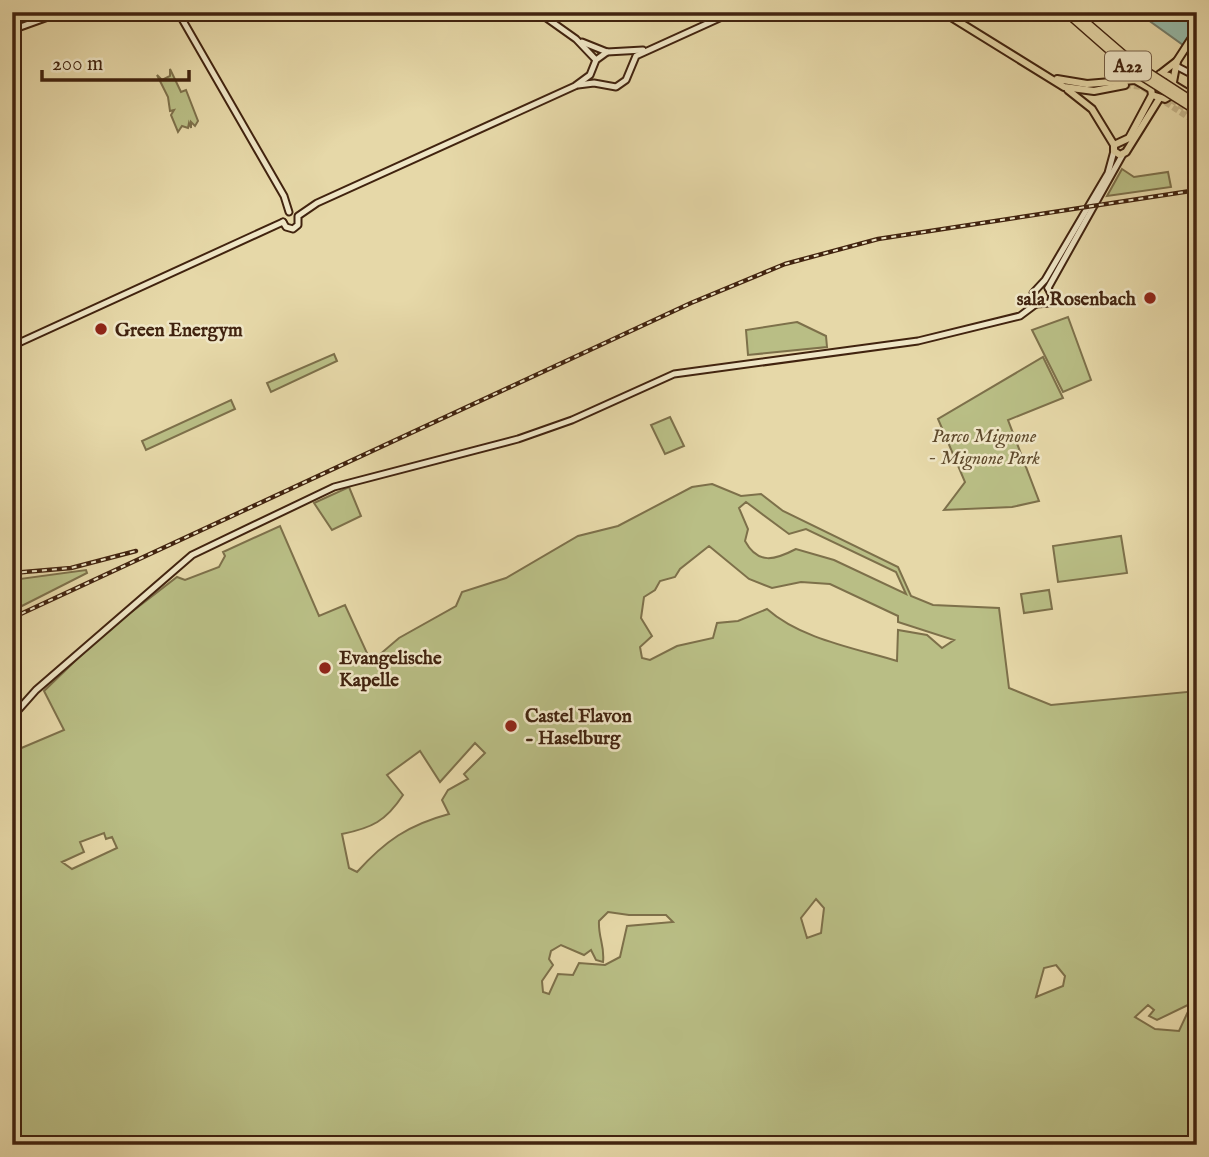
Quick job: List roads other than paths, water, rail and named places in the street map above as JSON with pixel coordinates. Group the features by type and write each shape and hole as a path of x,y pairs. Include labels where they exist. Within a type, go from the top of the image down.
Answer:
{"highway":[{"name":"A22","path":"1074,12 1132,62 1197,102"},
{"name":"A22","path":"1064,13 1132,70 1197,111"}],"main road":[{"path":"943,12 1049,76 1092,109"},
{"path":"1064,13 1089,26 1158,75 1169,76 1174,83 1193,92 1197,102"},
{"path":"1064,13 1118,61"},
{"path":"1049,76 1087,84 1135,80 1153,94 1170,96 1178,62 1197,30"},
{"path":"1115,80 1129,69 1125,54"},
{"path":"1125,148 1153,94 1151,80 1178,62"},
{"path":"1064,87 1094,91 1125,85"},
{"path":"1094,91 1089,102 1114,148"},
{"path":"1114,148 1119,141 1125,148"},
{"path":"1114,148 1125,148"}],"street":[{"path":"12,30 62,12"},
{"path":"178,12 284,196 289,212 298,216"},
{"path":"538,12 576,39 596,60"},
{"path":"575,86 601,85 610,88 623,84 634,58 733,12"},
{"path":"576,39 607,52 648,50"},
{"path":"298,216 317,203 575,86 593,70 596,60 607,52"},
{"path":"619,52 629,67"},
{"path":"1178,62 1187,74 1197,77"},
{"path":"593,70 601,85"},
{"path":"1036,304 1033,293 1041,287 1108,173 1114,148"},
{"path":"1048,289 1125,148"},
{"path":"12,346 282,222 289,212"},
{"path":"282,222 286,228 293,229 298,225 298,216"},
{"path":"12,717 36,690 192,555 254,523 358,480 442,461 572,420 674,374 918,341 1020,316 1036,304 1050,303 1052,296 1048,289 1041,287"}],"tunnel":[{"path":"1125,85 1142,87 1197,123"},
{"path":"1149,85 1197,117"}],"railway":[{"path":"12,618 691,303 785,264 878,239 1197,190"},
{"path":"12,573 71,568 136,551"}],"place":[{"name":"sala Rosenbach","path":"1150,298"},
{"name":"Green Energym","path":"101,329"},
{"name":"Evangelische Kapelle","path":"325,668"},
{"name":"Castel Flavon - Haselburg","path":"511,726"}],"park label":[{"name":"Parco Mignone - Mignone Park","path":"984,446"}]}
